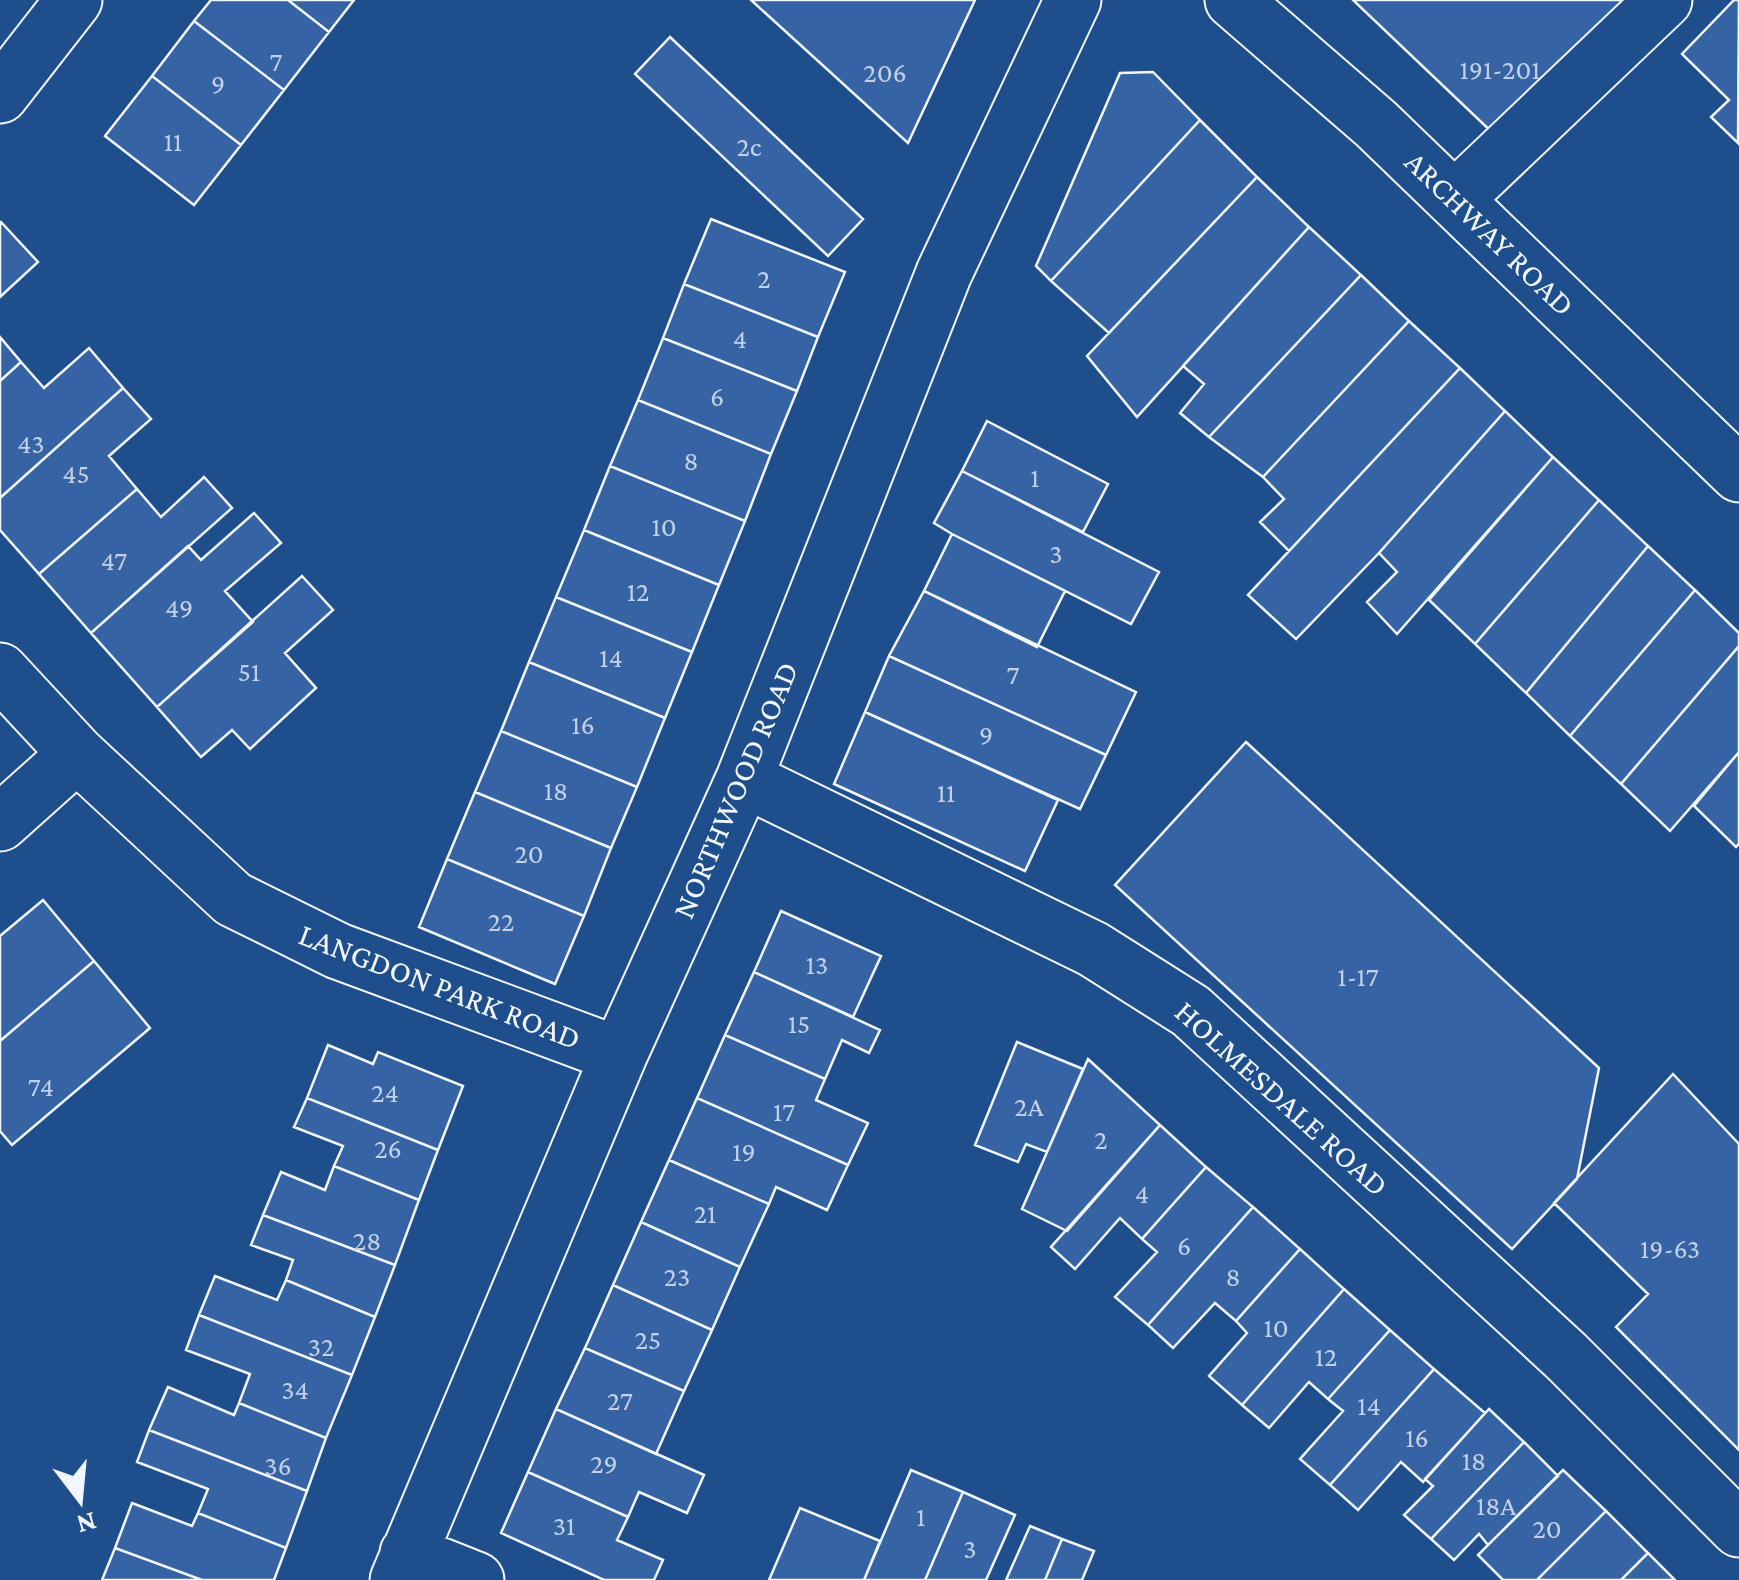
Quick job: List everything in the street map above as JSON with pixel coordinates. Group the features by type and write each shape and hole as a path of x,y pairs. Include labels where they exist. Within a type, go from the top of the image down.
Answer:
{"main road":[{"path":"0,96 74,0"},
{"name":"NORTHWOOD ROAD","path":"403,1567 619,1055 744,779 944,273 1073,0"},
{"name":"ARCHWAY ROAD","path":"1233,0 1376,124 1739,474"},
{"path":"1455,199 1664,0"},
{"name":"LANGDON PARK ROAD","path":"0,671 78,754 233,899 338,952 619,1055"},
{"path":"0,823 78,754"},
{"name":"HOLMESDALE ROAD","path":"744,779 1093,948 1191,1011 1566,1356 1739,1529"},
{"path":"403,1567 476,1580"}],"building":[{"path":"211,0 288,0 329,32 284,90 194,21"},
{"path":"288,0 354,0 329,32"},
{"path":"751,0 975,0 908,143"},
{"path":"1353,0 1650,0 1498,138"},
{"path":"1734,0 1739,0 1738,143 1711,117 1729,100 1682,54"},
{"path":"194,21 284,90 241,145 152,76"},
{"path":"670,37 863,219 828,256 635,74"},
{"path":"1153,72 1200,120 1051,281 1036,266 1120,73"},
{"path":"152,76 241,145 194,205 105,136"},
{"path":"1200,120 1257,177 1109,333 1051,281"},
{"path":"1257,177 1309,227 1137,417 1087,356"},
{"path":"711,219 845,272 818,337 684,284"},
{"path":"0,223 38,262 0,297"},
{"path":"1309,227 1361,275 1209,437 1180,413 1204,384 1183,366"},
{"path":"1361,275 1409,321 1263,477 1209,437"},
{"path":"684,284 818,337 797,391 663,338"},
{"path":"1409,321 1460,368 1289,551 1260,522 1284,499 1263,477"},
{"path":"0,337 21,362 0,381"},
{"path":"663,338 797,391 771,454 638,400"},
{"path":"89,348 123,388 0,498 0,381 21,362 44,388"},
{"path":"1460,368 1505,411 1379,553 1296,639 1248,595"},
{"path":"123,388 151,419 109,456 137,489 39,574 0,530 0,498"},
{"path":"638,400 771,454 745,521 610,466"},
{"path":"1505,411 1553,457 1397,634 1367,602 1397,572 1379,553"},
{"path":"987,421 1108,484 1083,532 962,471"},
{"path":"1553,457 1599,500 1475,644 1429,600"},
{"path":"610,466 745,521 719,585 584,530"},
{"path":"962,471 1159,572 1131,624 934,523"},
{"path":"204,477 232,508 91,633 39,574 137,489 161,517"},
{"path":"1599,500 1648,546 1526,693 1475,644"},
{"path":"254,513 281,543 225,591 253,622 157,707 91,633 188,546 201,560"},
{"path":"584,530 719,585 692,652 556,597"},
{"path":"952,534 1065,591 1037,647 924,591"},
{"path":"1648,546 1695,590 1570,736 1526,693"},
{"path":"302,576 333,610 285,653 316,688 250,749 232,730 201,757 157,707"},
{"path":"1695,590 1739,633 1739,646 1621,784 1570,736"},
{"path":"924,591 1136,692 1106,755 889,656"},
{"path":"556,597 692,652 665,718 529,662"},
{"path":"1739,646 1739,752 1670,831 1621,784"},
{"path":"889,656 1106,755 1080,809 865,712"},
{"path":"529,662 665,718 637,787 501,731"},
{"path":"865,712 1058,800 1025,871 834,784"},
{"path":"501,731 637,787 611,848 475,792"},
{"path":"1246,742 1599,1068 1577,1179 1512,1249 1115,885"},
{"path":"1739,752 1739,844 1736,847 1694,806"},
{"path":"475,792 611,848 584,916 447,859"},
{"path":"447,859 584,916 555,984 419,927"},
{"path":"43,900 94,961 0,1041 0,936"},
{"path":"781,911 881,956 853,1017 754,972"},
{"path":"94,961 150,1028 12,1145 0,1131 0,1041"},
{"path":"754,972 880,1030 869,1053 842,1040 825,1079 725,1035"},
{"path":"725,1035 825,1079 816,1100 868,1123 848,1165 697,1098"},
{"path":"1017,1042 1083,1069 1047,1152 1026,1144 1018,1162 975,1145"},
{"path":"328,1045 373,1064 378,1052 463,1086 438,1150 307,1098"},
{"path":"1088,1059 1160,1125 1067,1231 1022,1209"},
{"path":"1673,1074 1739,1144 1739,1450 1616,1327 1648,1294 1554,1203"},
{"path":"307,1098 438,1150 419,1200 334,1166 343,1146 294,1127"},
{"path":"697,1098 848,1165 827,1210 776,1187 769,1204 669,1160"},
{"path":"1160,1125 1206,1167 1142,1239 1120,1218 1075,1269 1051,1247"},
{"path":"669,1160 769,1204 740,1267 641,1222"},
{"path":"334,1166 419,1200 395,1265 263,1215 281,1172 325,1190"},
{"path":"1206,1167 1253,1207 1148,1325 1115,1297 1157,1252 1142,1239"},
{"path":"1253,1207 1300,1249 1236,1321 1215,1303 1173,1348 1148,1325"},
{"path":"263,1215 395,1265 375,1317 286,1280 293,1260 251,1245"},
{"path":"641,1222 740,1267 712,1330 613,1285"},
{"path":"1300,1249 1344,1289 1242,1405 1209,1376 1247,1333 1236,1321"},
{"path":"215,1276 277,1300 286,1280 375,1317 352,1375 199,1315"},
{"path":"613,1285 712,1330 684,1391 585,1348"},
{"path":"1344,1289 1390,1330 1328,1399 1309,1382 1269,1428 1242,1405"},
{"path":"199,1315 352,1375 326,1438 239,1403 250,1374 186,1350"},
{"path":"1390,1330 1434,1369 1330,1485 1300,1459 1343,1411 1328,1399"},
{"path":"585,1348 684,1391 656,1454 556,1409"},
{"path":"1434,1369 1485,1413 1423,1482 1401,1462 1358,1510 1330,1485"},
{"path":"168,1387 234,1415 239,1403 326,1438 307,1491 149,1430"},
{"path":"556,1409 704,1475 687,1513 639,1492 628,1517 528,1472"},
{"path":"1489,1409 1524,1442 1431,1539 1404,1515 1433,1486 1425,1479"},
{"path":"149,1430 307,1491 286,1548 198,1513 208,1489 137,1462"},
{"path":"1524,1442 1558,1476 1488,1545 1479,1534 1454,1560 1431,1539"},
{"path":"911,1470 963,1492 925,1580 864,1580"},
{"path":"1563,1470 1606,1511 1537,1580 1503,1580 1478,1555"},
{"path":"528,1472 628,1517 617,1540 663,1560 654,1580 604,1580 501,1533"},
{"path":"963,1492 1015,1515 986,1580 925,1580"},
{"path":"132,1503 192,1526 198,1513 286,1548 274,1580 202,1580 115,1548"},
{"path":"800,1508 880,1541 864,1580 769,1580"},
{"path":"1606,1511 1648,1553 1621,1580 1537,1580"},
{"path":"1030,1526 1062,1539 1045,1580 1006,1580"},
{"path":"1062,1539 1094,1551 1082,1580 1045,1580"},
{"path":"115,1548 202,1580 102,1580"},
{"path":"1648,1553 1675,1580 1621,1580"}]}
